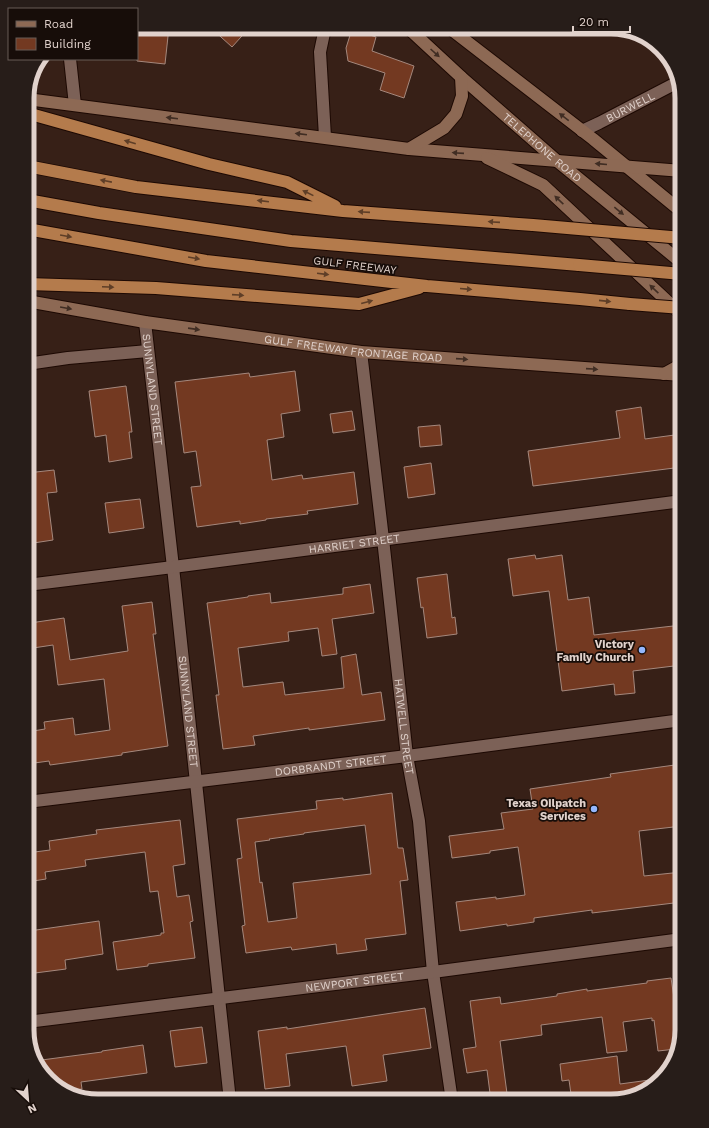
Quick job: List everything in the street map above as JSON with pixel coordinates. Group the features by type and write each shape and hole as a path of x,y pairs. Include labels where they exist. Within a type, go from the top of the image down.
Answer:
{"highway":[{"path":"34,115 209,164 287,182 343,211"},
{"path":"34,167 136,187 343,211 675,237"},
{"name":"GULF FREEWAY","path":"34,201 99,213 291,241 675,273"},
{"name":"GULF FREEWAY","path":"34,230 206,261 427,286 675,307"},
{"path":"34,284 156,288 359,304 427,286"}],"main road":[{"name":"TELEPHONE ROAD","path":"414,34 556,160 675,257"},
{"path":"457,34 628,167 675,206"},
{"path":"409,149 444,128 456,114 462,96 461,77"},
{"path":"34,100 409,149 675,170"},
{"path":"481,154 543,185 675,308"},
{"name":"GULF FREEWAY FRONTAGE ROAD","path":"34,302 145,322 361,352 675,375"},
{"path":"664,374 675,368"}],"street":[{"path":"324,34 320,52 325,137"},
{"path":"70,60 75,105"},
{"name":"BURWELL","path":"582,131 673,84"},
{"name":"SUNNYLAND STREET","path":"145,322 173,567 229,1094"},
{"path":"34,363 148,350"},
{"name":"HATWELL STREET","path":"361,352 407,756 419,821 433,972 451,1094"},
{"name":"HARRIET STREET","path":"34,584 675,502"},
{"name":"DORBRANDT STREET","path":"34,801 407,756 675,721"},
{"name":"NEWPORT STREET","path":"34,1021 675,941"}],"building":[{"path":"138,34 168,34 165,64 137,61"},
{"path":"218,34 244,34 232,47"},
{"path":"350,34 367,34 376,37 372,51 414,66 404,98 380,90 385,73 348,61 346,48"},
{"path":"295,371 300,411 281,414 284,437 267,440 272,480 302,475 303,479 354,472 358,504 307,511 308,514 240,524 240,521 197,527 191,487 201,486 196,451 184,453 175,382 249,373 250,377"},
{"path":"126,386 132,432 129,432 132,458 109,462 106,435 95,437 89,391"},
{"path":"641,407 645,439 675,435 675,468 533,486 528,451 620,438 616,411"},
{"path":"352,411 355,430 333,433 330,414"},
{"path":"440,425 442,445 420,447 418,427"},
{"path":"431,463 435,494 408,498 404,467"},
{"path":"54,470 57,492 47,493 53,540 34,543 34,472"},
{"path":"140,499 144,528 109,533 105,503"},
{"path":"535,555 536,559 562,555 568,600 589,597 594,635 675,626 675,666 633,671 635,693 615,695 614,684 562,691 549,591 513,596 508,559"},
{"path":"447,574 452,618 455,617 457,634 427,638 417,578"},
{"path":"370,584 374,613 332,619 337,654 322,656 318,628 288,632 289,641 238,648 243,687 283,682 285,695 344,688 341,657 356,654 362,695 381,692 385,720 309,730 309,728 253,736 255,745 223,749 216,695 219,695 207,603 270,593 271,603 343,594 343,588"},
{"path":"152,602 156,634 153,634 168,746 122,753 122,755 50,765 49,761 34,763 34,731 45,729 44,722 73,718 75,735 110,730 104,679 58,685 53,645 34,648 34,622 64,618 70,660 128,651 122,606"},
{"path":"675,765 675,827 639,831 644,876 675,873 675,903 592,913 592,910 534,918 534,922 507,926 507,924 460,931 456,902 525,895 518,847 490,851 490,853 452,858 449,836 504,829 501,813 533,809 530,789 611,777 610,774"},
{"path":"392,793 398,848 403,848 408,880 400,881 406,934 365,939 367,950 337,954 336,944 292,950 291,947 246,953 242,926 245,925 237,859 242,858 237,819 317,809 316,801 343,798 343,800","holes":["365,825 371,874 293,883 297,918 268,922 262,882 260,883 255,842 304,833"]},
{"path":"180,820 185,864 173,866 177,897 189,895 193,921 190,922 195,958 148,964 148,966 117,970 113,942 161,935 161,933 164,933 158,891 150,892 145,852 85,860 86,866 45,872 46,879 34,881 34,852 50,850 49,841 97,834 96,830"},
{"path":"99,921 103,954 65,960 66,969 35,973 34,930"},
{"path":"671,978 675,1005 675,1030 672,1049 658,1051 654,1020 652,1021 652,1018 623,1022 627,1051 607,1053 602,1017 541,1025 542,1035 500,1041 507,1094 490,1094 487,1070 467,1073 463,1049 476,1047 470,1001 500,997 501,1004 557,996 557,994 587,989 587,991 647,983 647,981"},
{"path":"425,1008 431,1048 383,1055 387,1081 352,1086 346,1046 286,1054 290,1086 265,1089 258,1031 287,1027 287,1029"},
{"path":"202,1027 207,1063 175,1067 170,1031"},
{"path":"143,1045 147,1073 81,1082 82,1089 75,1090 56,1078 45,1066 42,1060 102,1052"},
{"path":"617,1056 620,1084 651,1080 632,1091 623,1093 571,1094 569,1080 562,1081 560,1064"}],"place":[{"name":"Victory Family Church","path":"642,650"},
{"name":"Texas Oilpatch Services","path":"594,809"}]}
